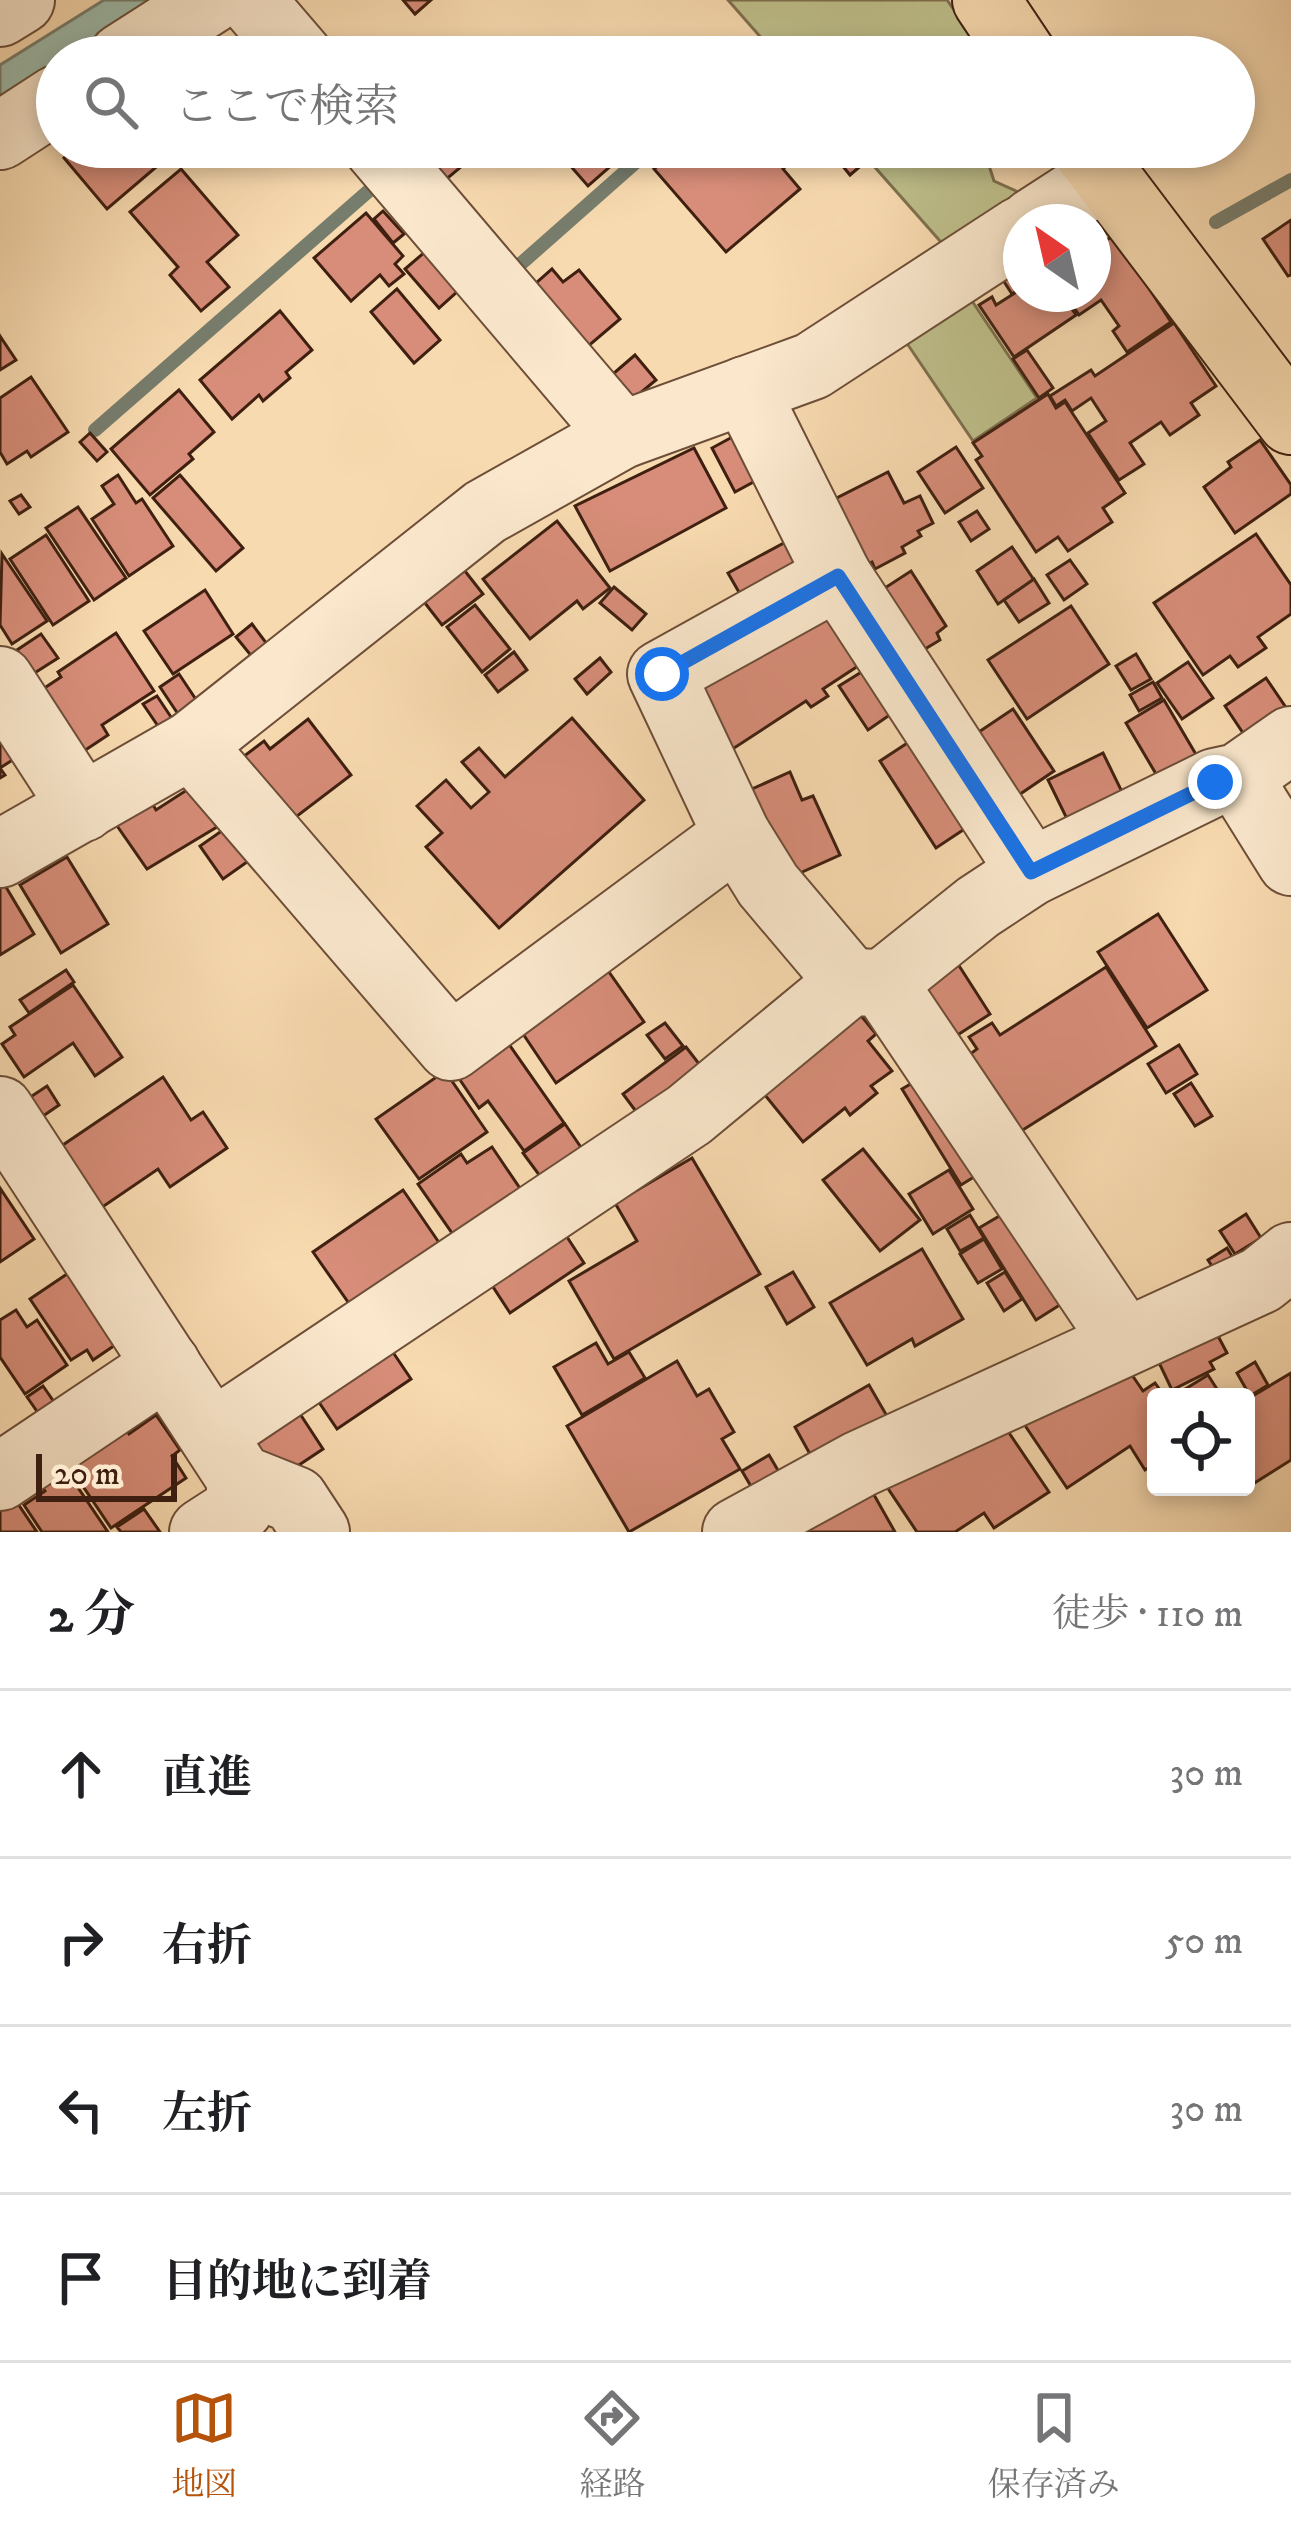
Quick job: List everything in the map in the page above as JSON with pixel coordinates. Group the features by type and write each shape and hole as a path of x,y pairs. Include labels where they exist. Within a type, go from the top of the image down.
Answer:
{"main road":[{"path":"986,0 1010,36"},
{"path":"1099,168 1291,421"}],"street":[{"path":"0,14 21,0"},
{"path":"155,36 211,0"},
{"path":"251,0 282,36"},
{"path":"0,136 36,113"},
{"path":"395,168 622,435"},
{"path":"1052,204 1088,168"},
{"path":"0,854 191,745 485,512 622,435 812,366 1003,242"},
{"path":"745,391 838,576 1031,872"},
{"path":"838,576 662,674 737,835 768,885 866,982 1124,1341"},
{"path":"0,680 83,808"},
{"path":"226,1456 866,982 1031,872 1215,782 1238,777 1291,740"},
{"path":"191,745 452,1047 737,835"},
{"path":"1238,777 1291,862"},
{"path":"7,1136 226,1456 240,1508 203,1532"},
{"path":"736,1532 860,1464 1124,1341 1281,1287"},
{"path":"0,1477 167,1365"},
{"path":"226,1456 295,1500 316,1532"}],"green space":[{"path":"728,0 947,0 972,36 760,36"},
{"path":"876,168 990,168 994,181 1016,191 1023,200 1003,204 1003,213 948,250"},
{"path":"968,295 1037,398 973,441 904,339"}],"shaded area":[{"path":"104,0 164,0 104,36 46,36"},
{"path":"36,42 36,77 0,100 0,65"}],"building":[{"path":"403,0 431,0 415,14"},
{"path":"72,168 155,168 107,209"},
{"path":"431,168 460,168 443,182"},
{"path":"572,168 609,168 588,186"},
{"path":"784,168 800,189 726,252 654,169"},
{"path":"181,169 238,235 207,262 229,287 201,311 170,275 178,267 130,212"},
{"path":"383,211 404,234 393,243 374,219"},
{"path":"366,213 403,256 395,264 404,274 389,286 380,275 351,301 314,258"},
{"path":"1291,220 1291,275 1288,276 1263,239"},
{"path":"1114,235 1171,322 1127,352 1113,331 1119,326 1109,312"},
{"path":"426,251 459,290 439,308 405,269"},
{"path":"552,269 563,282 579,270 620,319 579,354 526,292"},
{"path":"397,289 440,340 414,363 371,312"},
{"path":"992,297 996,305 1003,301 1003,312 1076,315 1014,357 979,305"},
{"path":"280,311 312,350 286,372 290,378 263,401 259,395 232,419 200,380"},
{"path":"1174,323 1216,386 1191,403 1199,415 1170,435 1161,422 1130,443 1144,464 1119,480 1088,433 1106,421 1091,398 1072,411 1065,400 1056,406 1050,396 1091,370 1095,376"},
{"path":"0,336 16,360 0,370"},
{"path":"1027,350 1053,388 1039,398 1013,359"},
{"path":"635,355 656,380 627,404 606,380"},
{"path":"31,377 68,432 31,457 27,451 7,464 0,452 0,398"},
{"path":"179,390 214,432 189,454 193,459 150,495 111,449"},
{"path":"1048,394 1056,408 1065,402 1125,493 1103,508 1112,522 1068,551 1058,537 1036,552 976,460 982,456 973,443"},
{"path":"747,429 770,473 735,492 712,448"},
{"path":"90,433 107,452 97,461 80,442"},
{"path":"1260,440 1291,485 1291,494 1235,533 1204,487 1231,467 1228,462"},
{"path":"956,447 983,488 945,513 918,472"},
{"path":"694,448 726,508 610,571 575,506"},
{"path":"888,472 904,503 920,496 933,523 902,547 905,553 875,569 872,562 850,573 817,508"},
{"path":"118,475 136,503 142,499 173,546 129,576 92,519 114,504 102,486"},
{"path":"180,475 243,548 216,571 153,498"},
{"path":"21,495 30,507 19,514 10,501"},
{"path":"78,507 126,578 94,600 46,528"},
{"path":"977,511 989,529 971,541 959,522"},
{"path":"557,521 610,588 583,609 577,601 530,639 483,579"},
{"path":"1256,534 1291,585 1291,614 1258,637 1266,648 1238,667 1230,656 1203,675 1154,603"},
{"path":"46,535 89,601 53,625 10,559"},
{"path":"795,537 814,572 748,608 728,573"},
{"path":"1012,547 1034,580 998,604 977,571"},
{"path":"2,554 47,621 12,644 0,625"},
{"path":"1070,560 1087,584 1064,600 1047,575"},
{"path":"461,566 483,594 442,625 421,598"},
{"path":"911,571 946,626 937,633 940,640 920,652 871,597"},
{"path":"1034,579 1049,603 1019,622 1004,600"},
{"path":"614,587 646,614 632,630 600,603"},
{"path":"205,590 233,634 173,674 144,631"},
{"path":"819,600 861,664 823,689 828,696 811,707 806,701 728,752 687,689"},
{"path":"475,605 510,649 482,672 447,627"},
{"path":"1071,606 1109,664 1027,719 988,660"},
{"path":"252,624 273,652 258,664 236,637"},
{"path":"116,633 154,691 102,725 108,735 84,751 43,689 61,677 58,672"},
{"path":"41,634 58,658 33,674 17,650"},
{"path":"514,652 527,670 498,692 485,675"},
{"path":"1136,654 1151,679 1131,690 1116,666"},
{"path":"600,658 611,672 587,694 575,679"},
{"path":"1188,662 1213,698 1182,719 1157,683"},
{"path":"876,663 904,705 868,730 839,686"},
{"path":"179,674 197,701 178,714 160,687"},
{"path":"1266,678 1291,715 1253,748 1225,706"},
{"path":"1153,682 1162,698 1139,711 1130,695"},
{"path":"157,696 173,720 160,729 143,704"},
{"path":"1164,700 1204,768 1166,791 1126,723"},
{"path":"1013,709 1054,771 1004,805 964,742"},
{"path":"572,718 644,800 499,928 426,847 442,833 417,806 446,780 471,808 489,792 462,762 479,748 505,777"},
{"path":"308,719 351,775 284,826 235,763 264,741 270,749"},
{"path":"921,734 978,820 936,848 880,761"},
{"path":"0,738 14,759 0,768"},
{"path":"1103,753 1126,800 1071,827 1048,780"},
{"path":"790,772 802,800 813,796 840,855 782,881 743,793"},
{"path":"193,786 217,827 147,869 113,820 149,798 156,810"},
{"path":"233,823 257,855 223,879 200,846"},
{"path":"67,857 108,924 61,953 20,885"},
{"path":"0,877 34,934 0,955"},
{"path":"1158,914 1207,990 1147,1028 1098,952"},
{"path":"956,961 990,1014 956,1036 922,983"},
{"path":"602,962 644,1022 556,1083 515,1022"},
{"path":"1106,967 1156,1046 1018,1133 969,1055 977,1049 969,1037 992,1023 1000,1035"},
{"path":"66,970 74,982 29,1013 20,1000"},
{"path":"73,985 122,1057 95,1076 73,1043 24,1077 2,1044 15,1035 10,1027"},
{"path":"858,1012 876,1034 868,1041 892,1071 871,1086 877,1093 850,1115 845,1108 803,1142 756,1084"},
{"path":"665,1023 683,1046 665,1059 647,1035"},
{"path":"506,1040 564,1123 524,1151 488,1101 479,1108 456,1074"},
{"path":"1179,1045 1197,1074 1166,1093 1148,1064"},
{"path":"686,1047 713,1082 649,1129 623,1094"},
{"path":"445,1071 487,1132 419,1179 376,1119"},
{"path":"931,1072 990,1167 961,1185 902,1089"},
{"path":"163,1077 191,1120 203,1112 227,1148 170,1187 158,1169 98,1210 57,1149"},
{"path":"1191,1083 1212,1116 1195,1126 1174,1094"},
{"path":"47,1086 59,1105 33,1123 20,1104"},
{"path":"565,1124 589,1159 548,1187 523,1153"},
{"path":"492,1147 532,1206 468,1256 418,1184 461,1154 467,1163"},
{"path":"863,1149 920,1220 880,1251 823,1180"},
{"path":"692,1158 760,1274 614,1359 569,1281 637,1241 615,1203"},
{"path":"949,1170 973,1209 933,1234 909,1194"},
{"path":"0,1188 34,1239 0,1262"},
{"path":"403,1190 451,1260 362,1322 313,1252"},
{"path":"1018,1205 1074,1296 1036,1320 979,1228"},
{"path":"1246,1214 1261,1238 1235,1254 1220,1231"},
{"path":"970,1215 984,1238 960,1251 947,1229"},
{"path":"554,1217 584,1263 510,1313 480,1267"},
{"path":"984,1239 1002,1269 978,1283 960,1254"},
{"path":"1227,1248 1238,1266 1219,1277 1208,1260"},
{"path":"922,1249 963,1319 915,1346 912,1339 867,1365 830,1303"},
{"path":"70,1272 118,1343 93,1360 87,1350 71,1360 30,1299"},
{"path":"793,1272 814,1307 787,1324 766,1287"},
{"path":"1005,1272 1022,1299 1004,1311 987,1283"},
{"path":"16,1310 27,1327 37,1320 67,1365 25,1394 0,1357 0,1320"},
{"path":"1208,1317 1227,1353 1210,1362 1214,1369 1171,1388 1151,1346"},
{"path":"382,1336 411,1379 337,1429 308,1386"},
{"path":"596,1343 608,1364 629,1352 645,1378 582,1415 554,1367"},
{"path":"1121,1359 1143,1391 1147,1388 1147,1469 1130,1446 1067,1488 1024,1424"},
{"path":"677,1361 697,1396 709,1389 734,1432 722,1439 740,1469 629,1532 567,1426"},
{"path":"1255,1362 1268,1385 1255,1393 1255,1388 1245,1388 1237,1373"},
{"path":"1291,1373 1291,1460 1255,1483 1255,1395"},
{"path":"1208,1375 1216,1388 1187,1388"},
{"path":"869,1385 895,1430 821,1474 795,1427"},
{"path":"43,1386 59,1409 43,1420 27,1397"},
{"path":"289,1397 323,1449 284,1475 271,1455 258,1463 237,1432"},
{"path":"156,1415 180,1450 172,1456 186,1478 111,1528 70,1467 120,1421 129,1434"},
{"path":"997,1415 1049,1492 994,1528 984,1513 955,1532 917,1532 879,1475"},
{"path":"769,1455 786,1484 759,1500 742,1471"},
{"path":"64,1467 108,1532 42,1532 24,1505 45,1491 40,1483"},
{"path":"869,1486 895,1532 790,1532"},
{"path":"14,1498 37,1532 0,1532 0,1508"},
{"path":"144,1509 160,1532 121,1532 117,1527"}],"waterway":[{"path":"507,276 629,168"},
{"path":"1216,222 1291,180"},
{"path":"95,430 380,181"}],"route":[{"path":"662,674 838,576 1031,872 1215,782"}]}
